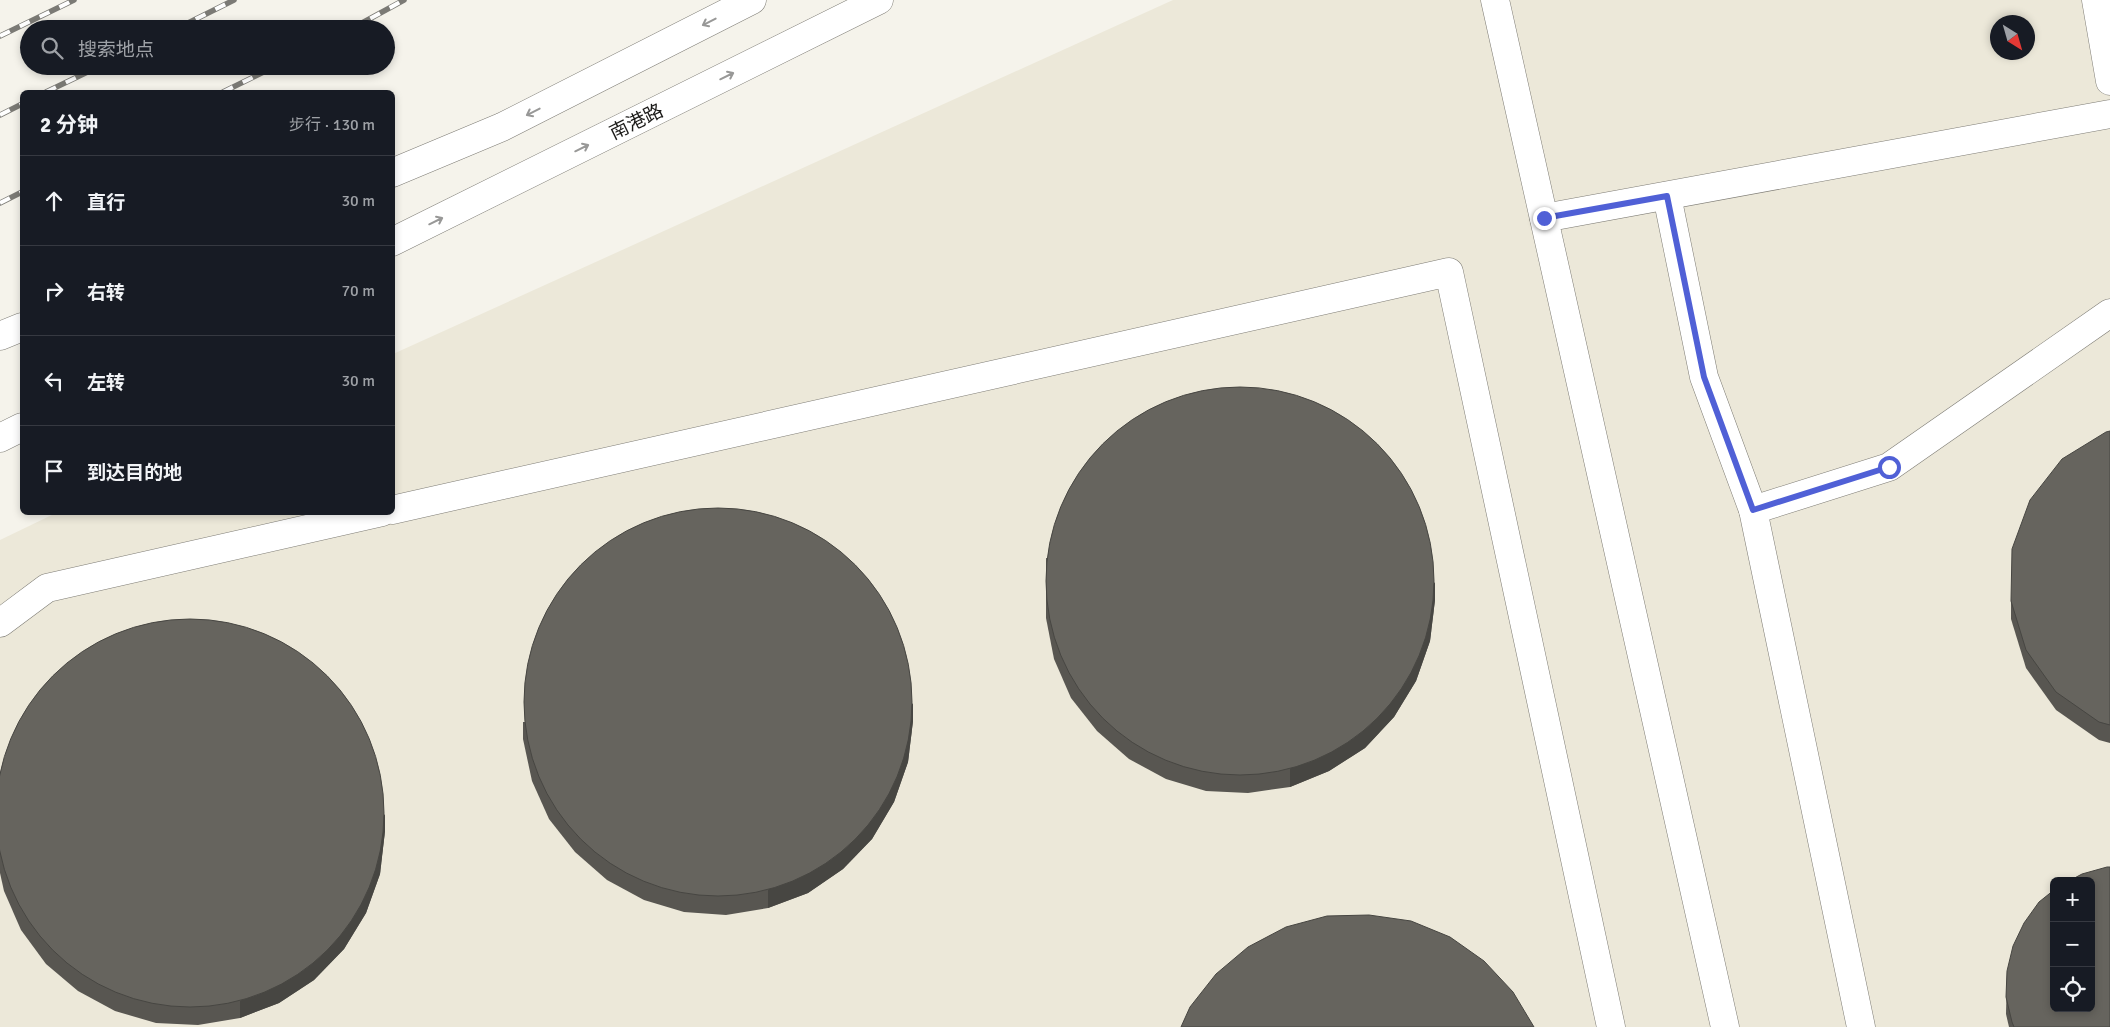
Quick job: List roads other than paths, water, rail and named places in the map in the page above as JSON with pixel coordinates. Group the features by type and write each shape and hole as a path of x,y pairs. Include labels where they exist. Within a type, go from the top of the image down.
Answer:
{"street":[{"path":"395,172 502,127 752,0"},
{"name":"南港路","path":"395,241 879,0"},
{"path":"1495,0 1725,1027"},
{"path":"2096,0 2110,80"},
{"path":"1544,218 2110,114"},
{"path":"1667,196 1704,377 1753,510 1861,1027"},
{"path":"395,509 1449,272 1611,1027"},
{"path":"1753,510 1889,467 2110,313"},
{"path":"0,336 20,328"},
{"path":"0,438 20,428"},
{"path":"0,623 46,588 369,515"}],"railway":[{"path":"33,20 74,0"},
{"path":"194,20 234,0"},
{"path":"367,20 404,0"},
{"path":"0,36 20,26"},
{"path":"50,90 81,75"},
{"path":"227,90 258,75"},
{"path":"0,115 20,105"},
{"path":"0,203 20,193"}]}
